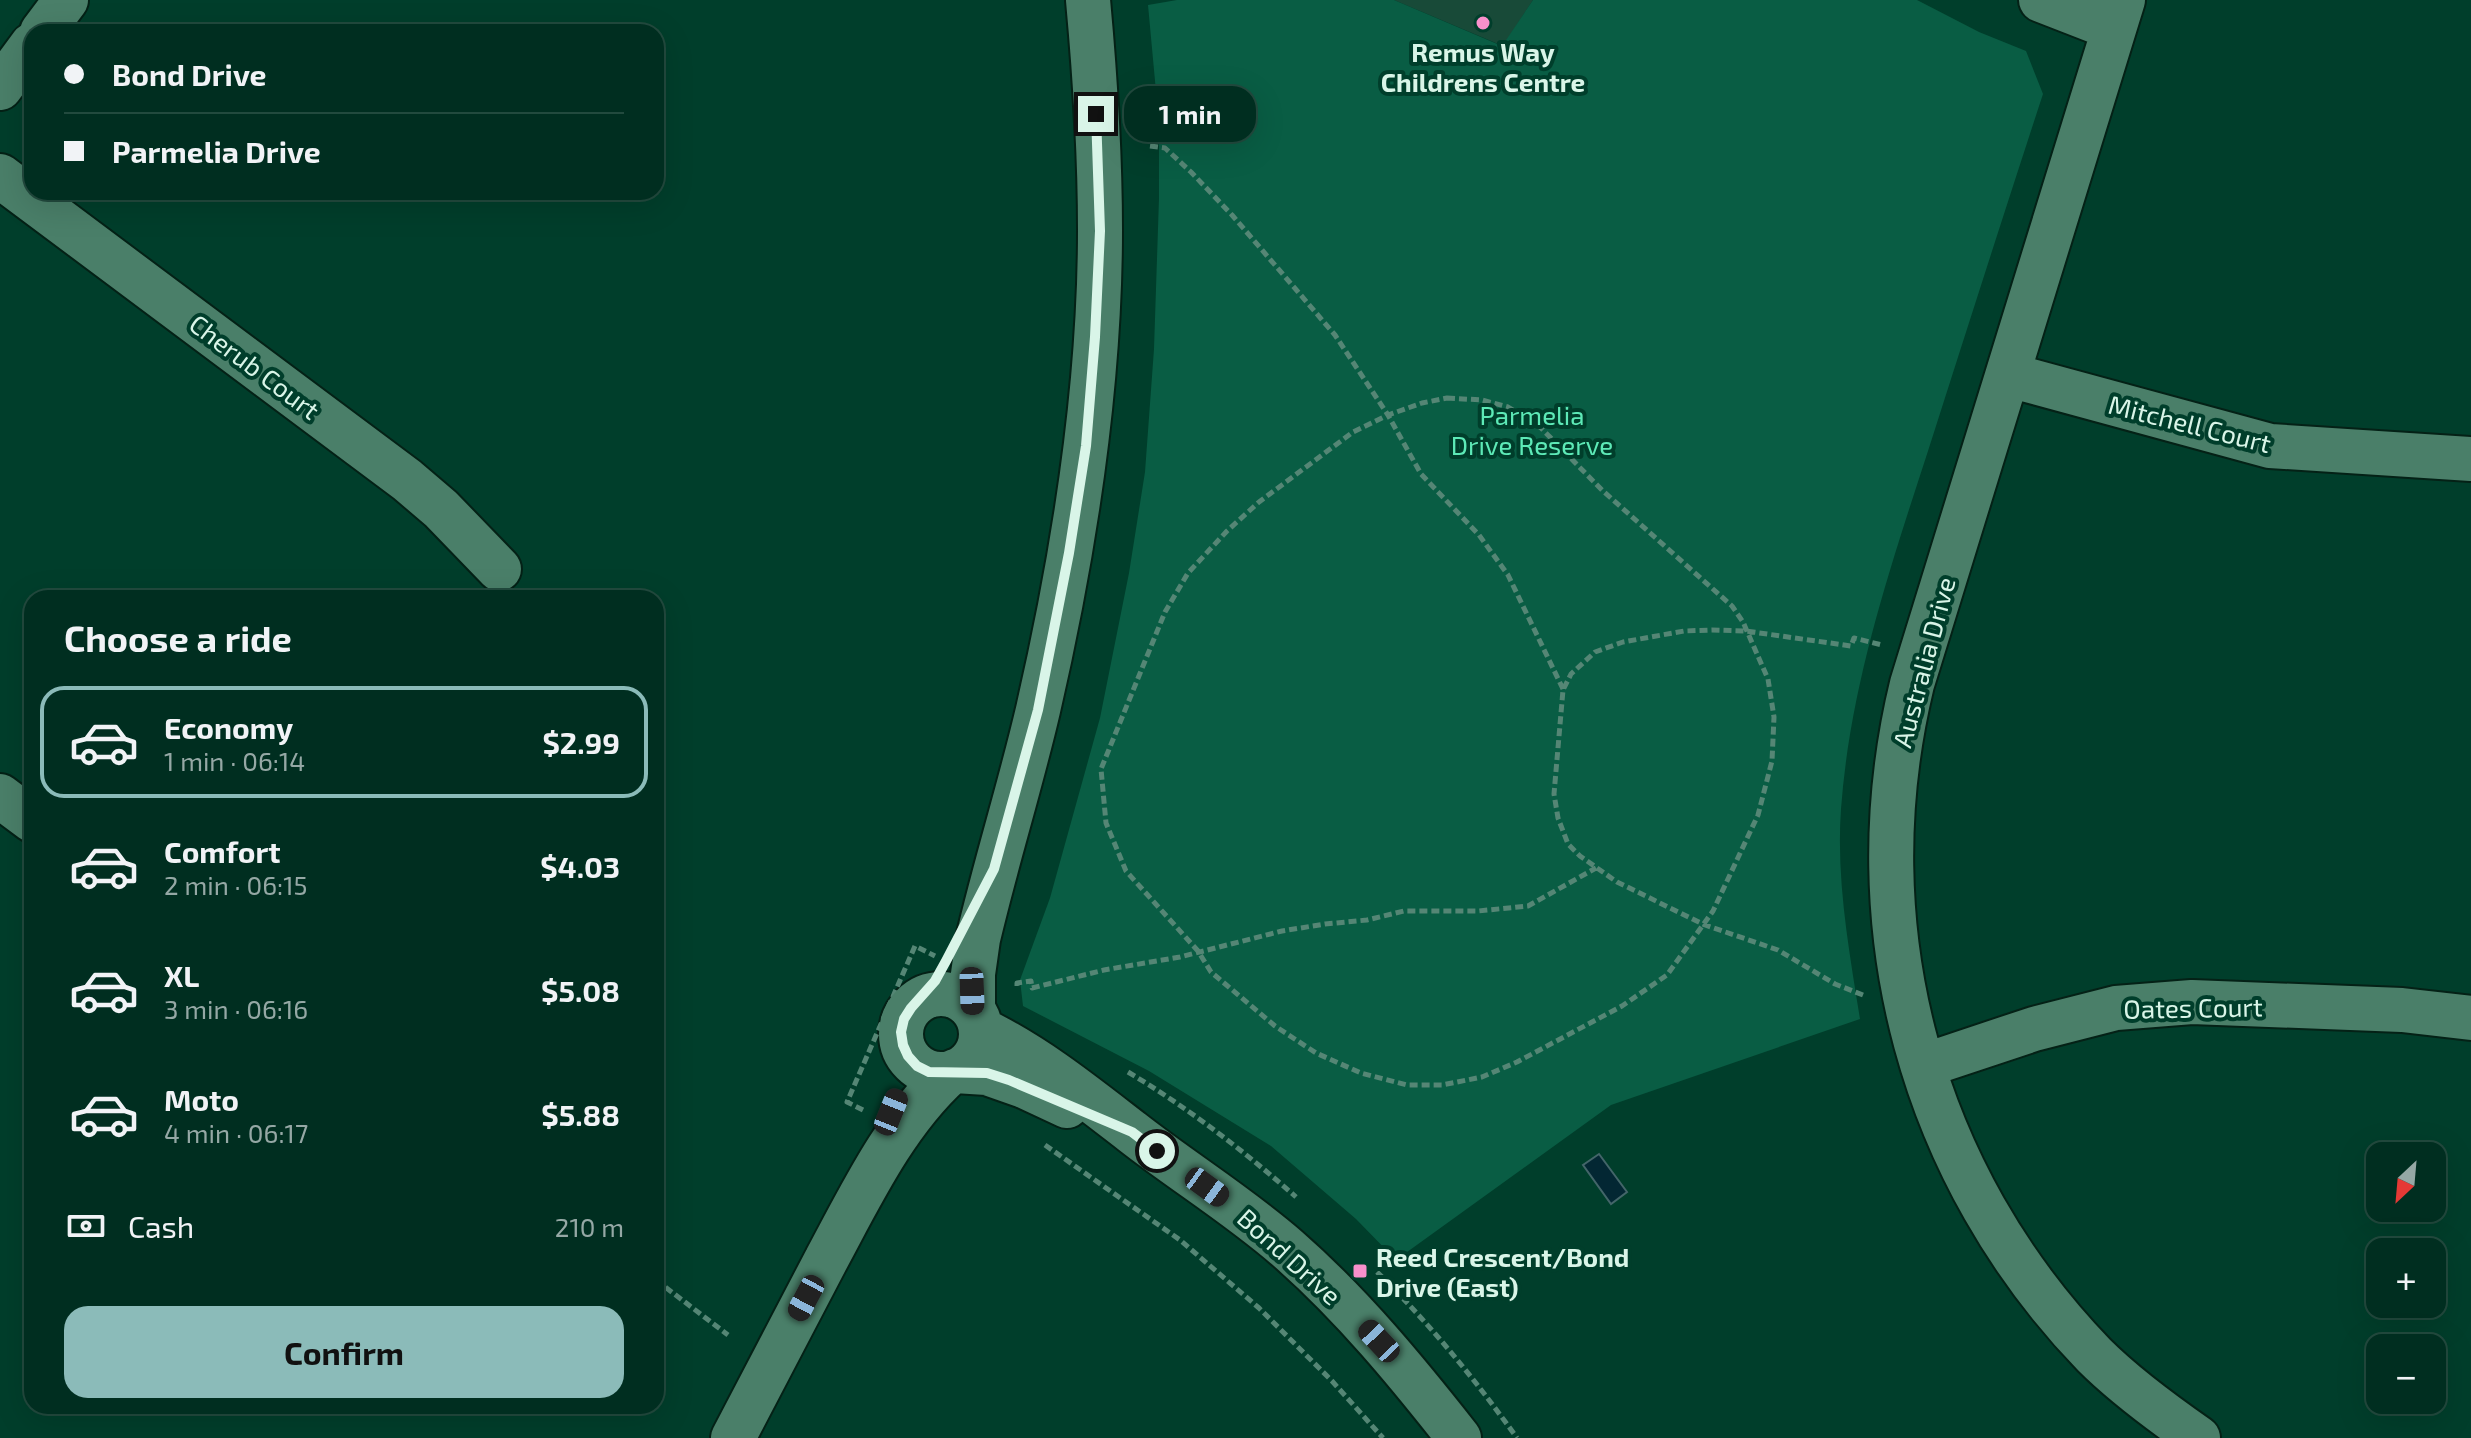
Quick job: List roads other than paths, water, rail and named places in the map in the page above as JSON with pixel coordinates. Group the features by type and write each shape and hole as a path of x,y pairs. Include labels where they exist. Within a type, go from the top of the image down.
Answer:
{"street":[{"path":"48,24 66,0"},
{"path":"733,1438 859,1198 909,1119 935,1087 967,1065 975,1055 989,1011 976,954 994,869 1038,710 1069,553 1086,446 1100,231 1094,56 1088,0"},
{"path":"2041,0 2118,14"},
{"name":"Australia Drive","path":"2118,14 1920,656 1899,746 1889,864 1895,947 1923,1066 1952,1149 1995,1228 2061,1319 2136,1392 2198,1438"},
{"path":"0,88 24,56"},
{"name":"Cherub Court","path":"0,176 24,194"},
{"name":"Cherub Court","path":"32,200 407,480 441,509 499,569"},
{"name":"Mitchell Court","path":"2009,375 2270,446 2471,459"},
{"path":"0,796 24,814"},
{"path":"953,1072 929,1072 917,1066 908,1056 901,1032 904,1019 946,961 994,869"},
{"path":"921,999 946,994 989,1011"},
{"name":"Oates Court","path":"1923,1066 2034,1029 2116,1008 2192,1002 2402,1010 2471,1018"},
{"name":"Bond Drive","path":"989,1011 1023,1052 1091,1098 1288,1249 1379,1341 1459,1438"},
{"path":"859,1198 899,1090 908,1056"},
{"name":"Bond Drive","path":"953,1072 987,1073 1009,1080 1132,1132"}],"water":[{"path":"1599,1154 1627,1192 1611,1204 1583,1165"}],"place":[{"name":"Remus Way Childrens Centre","path":"1483,23"},
{"name":"Reed Crescent/Bond Drive (East)","path":"1360,1271"}],"park label":[{"name":"Parmelia Drive Reserve","path":"1532,429"}]}
